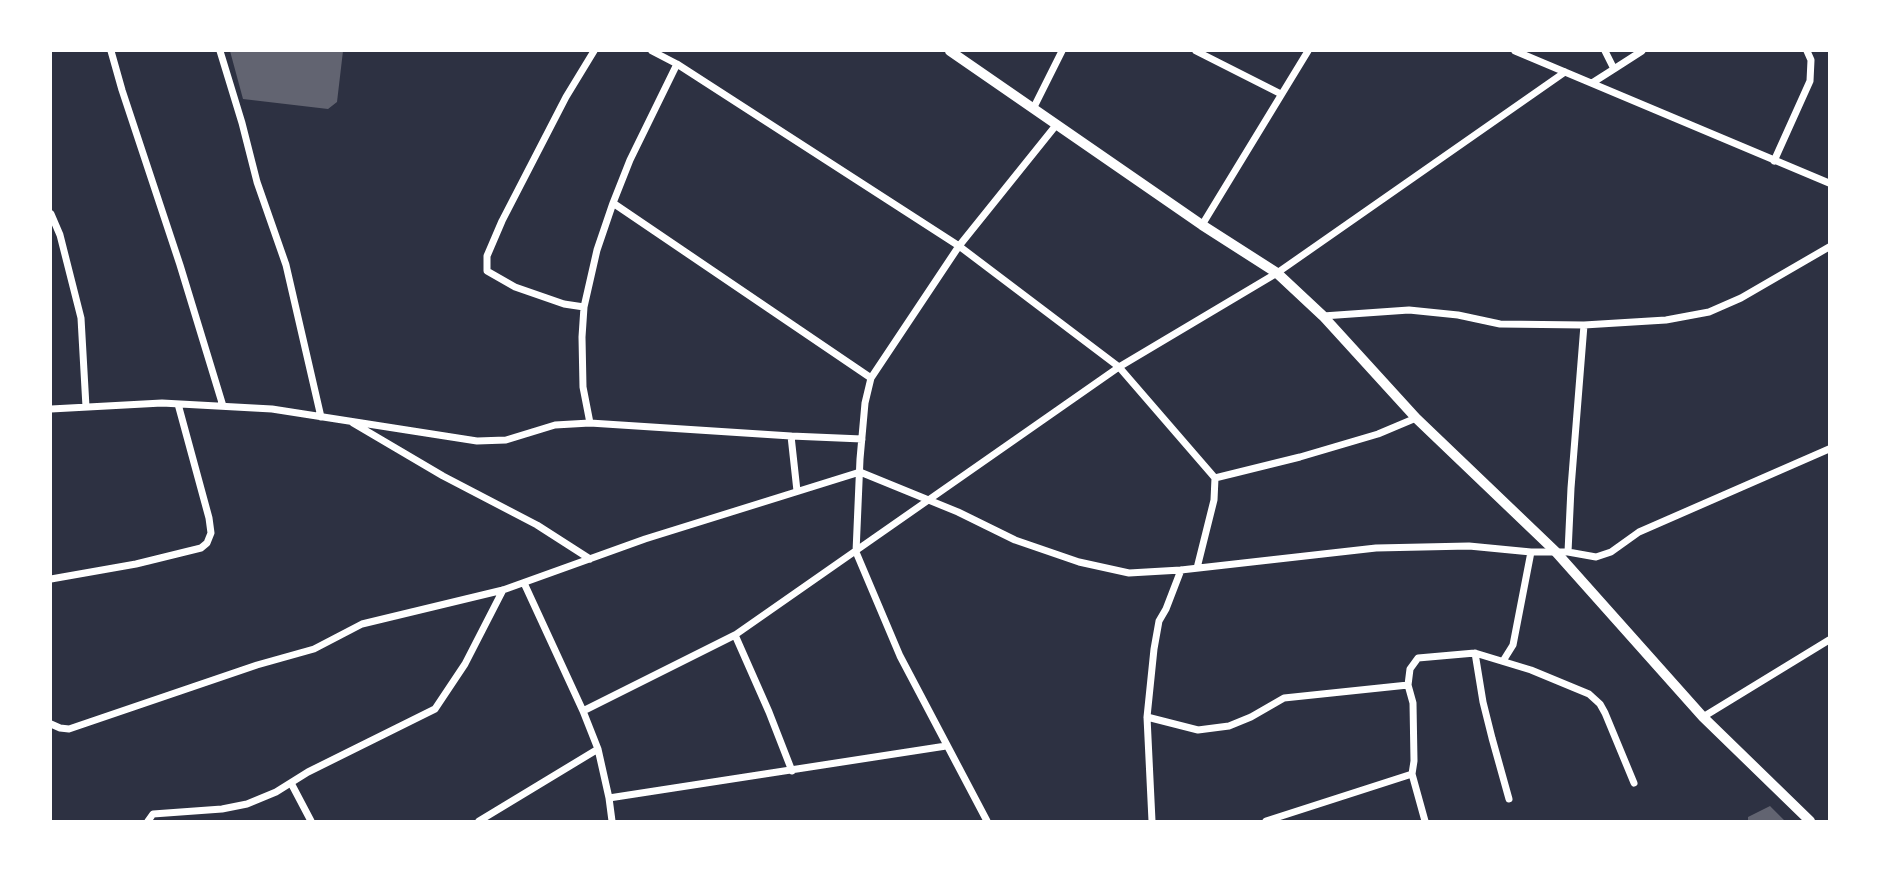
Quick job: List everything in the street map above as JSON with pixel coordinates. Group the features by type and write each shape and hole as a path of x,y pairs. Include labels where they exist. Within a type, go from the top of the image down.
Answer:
{"street":[{"path":"111,51 223,406"},
{"path":"220,51 257,182 286,265 321,417"},
{"path":"584,307 564,304 515,287 487,271 487,256 502,221 566,97 594,51"},
{"path":"652,51 677,64 959,246 1119,368 1215,478 1214,500 1197,568"},
{"path":"950,51 1276,273 1323,316 1416,418 1555,551 1703,717 1810,821"},
{"path":"1033,109 1062,51"},
{"path":"1196,51 1281,93"},
{"path":"1202,225 1308,51"},
{"path":"1515,51 1829,183"},
{"path":"1605,51 1614,69"},
{"path":"1592,83 1642,51"},
{"path":"1774,161 1810,82 1811,60 1807,51"},
{"path":"590,423 583,387 582,337 584,307 597,250 630,160 677,64"},
{"path":"583,710 735,635 1119,368 1276,273 1565,72"},
{"path":"986,821 900,656 856,552 865,403 871,378 959,246 1057,124"},
{"path":"613,203 871,378"},
{"path":"51,214 60,235 81,318 86,407"},
{"path":"1323,316 1409,310 1458,315 1500,324 1584,325 1667,320 1709,312 1741,299 1829,247"},
{"path":"1568,552 1584,325"},
{"path":"51,409 162,403 272,409 477,441 506,440 555,425 590,423 862,439"},
{"path":"51,579 136,564 201,548 207,543 211,533 209,518 178,404"},
{"path":"1215,478 1378,434 1416,418"},
{"path":"350,421 443,476 537,525 590,559"},
{"path":"791,436 797,491"},
{"path":"51,724 69,729 257,664 314,649 362,624 503,590 645,540 860,471 958,512 1015,540 1079,562 1129,573 1376,548 1469,546 1531,552 1568,552 1596,557 1611,552 1639,532 1829,449"},
{"path":"1503,661 1513,645 1531,552"},
{"path":"1152,821 1147,717 1154,649 1159,621 1181,569"},
{"path":"524,583 583,710 598,749 612,821"},
{"path":"148,821 153,814 222,809 247,804 276,792 308,772 435,709 465,664 503,590"},
{"path":"735,635 792,771"},
{"path":"1703,717 1829,640"},
{"path":"1475,653 1492,738 1510,799"},
{"path":"1425,821 1412,774 1415,761 1413,703 1408,685 1410,669 1418,657 1475,653 1566,683 1589,694 1600,704 1634,783"},
{"path":"1147,717 1198,730 1229,726 1284,698 1408,685"},
{"path":"609,798 946,746"},
{"path":"479,821 598,749"},
{"path":"1266,821 1412,774"},
{"path":"291,783 311,821"}],"building":[{"path":"230,51 343,51 337,102 328,109 243,99"},
{"path":"1770,806 1785,821 1748,821 1748,817"}]}
